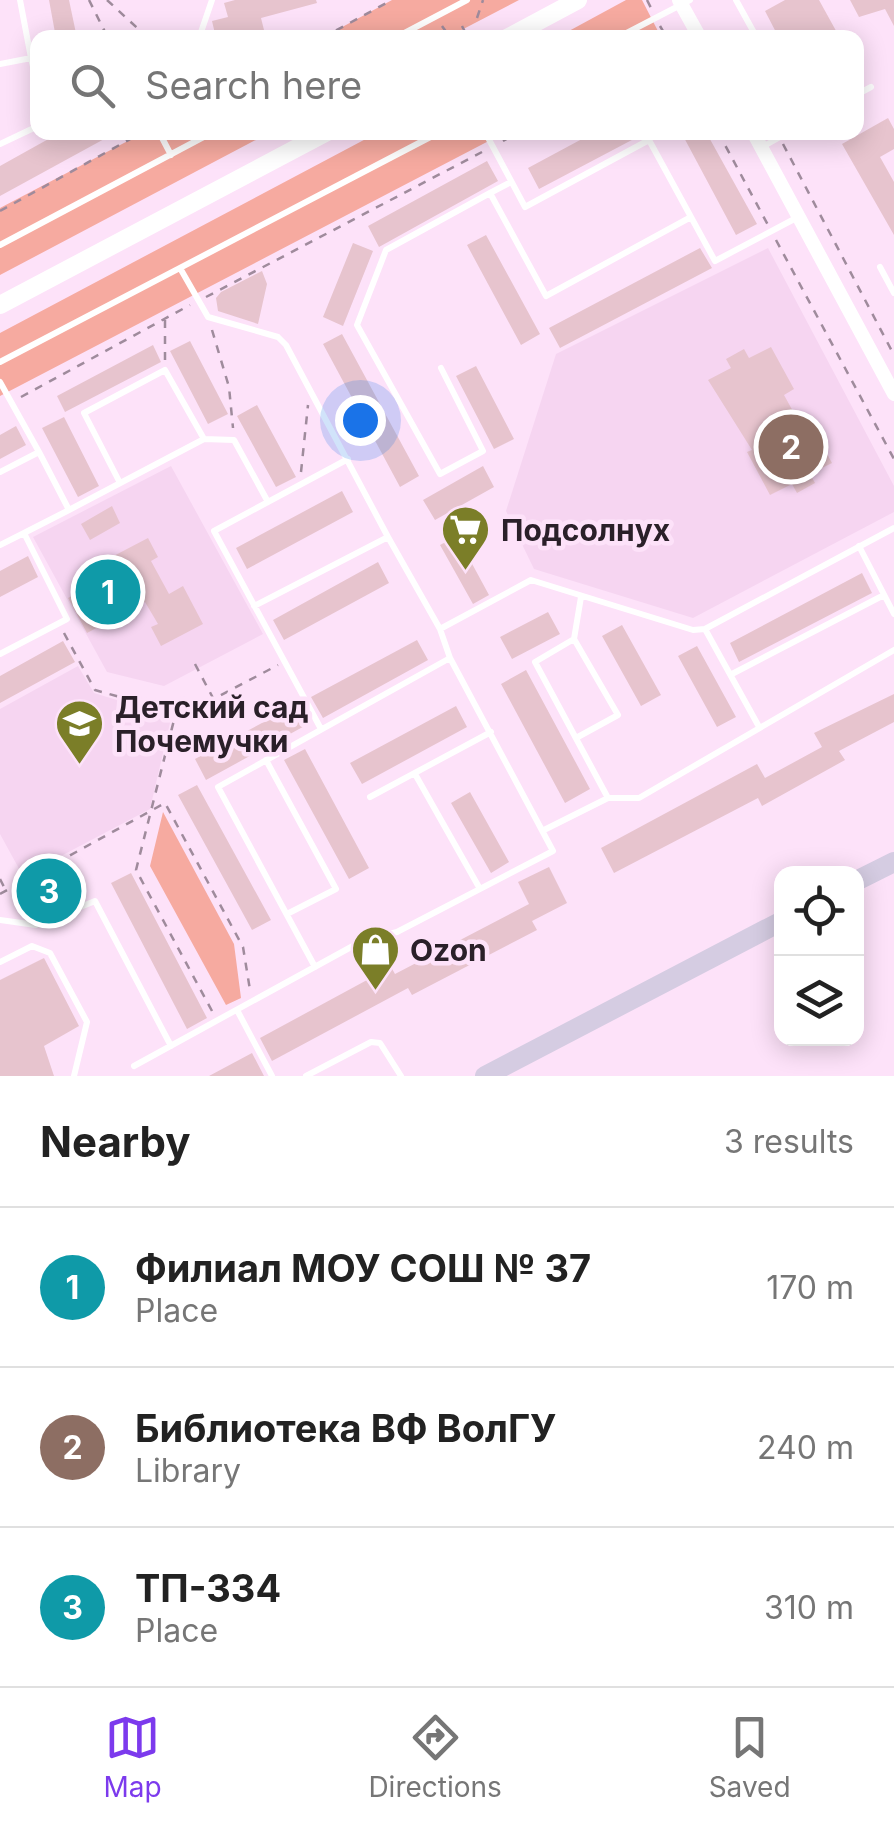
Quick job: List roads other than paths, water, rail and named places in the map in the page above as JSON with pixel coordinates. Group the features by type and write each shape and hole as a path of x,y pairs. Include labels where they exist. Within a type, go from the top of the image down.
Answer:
{"main road":[{"path":"864,878 894,862"},
{"path":"485,1076 774,925"}],"street":[{"path":"522,30 578,0"},
{"path":"683,2 696,30"},
{"path":"0,305 312,140"},
{"path":"757,140 894,394"}],"lane":[{"path":"20,0 30,48"},
{"path":"202,30 212,0"},
{"path":"410,30 467,0"},
{"path":"736,0 753,30"},
{"path":"632,30 683,2"},
{"path":"0,64 30,58"},
{"path":"864,91 872,87"},
{"path":"0,144 30,130"},
{"path":"164,140 171,154"},
{"path":"0,244 198,140"},
{"path":"0,362 425,140"},
{"path":"489,140 525,206 648,140 715,260 800,216"},
{"path":"761,148 775,140"},
{"path":"441,368 483,451 440,474 356,325 386,250 512,182"},
{"path":"490,193 546,296 691,217"},
{"path":"880,267 894,293"},
{"path":"134,1066 315,967 553,851 450,658 440,629 310,388 278,337 208,317 180,268"},
{"path":"120,483 84,413 166,370 204,439"},
{"path":"0,382 69,510"},
{"path":"0,545 204,439 234,440 268,502"},
{"path":"0,472 38,452"},
{"path":"321,729 214,530 348,459"},
{"path":"440,629 531,580 693,630 705,629 894,528"},
{"path":"0,654 67,618 24,533"},
{"path":"254,606 388,536"},
{"path":"859,546 894,614"},
{"path":"732,674 884,595"},
{"path":"576,738 618,715 574,639 581,597"},
{"path":"705,629 758,725"},
{"path":"574,639 535,662 608,798"},
{"path":"544,830 608,798 639,798 728,750 758,725 894,650"},
{"path":"315,967 218,787 450,658"},
{"path":"370,797 491,732"},
{"path":"266,760 336,889 287,914"},
{"path":"415,774 480,889"},
{"path":"0,920 36,925 96,901 170,1046"},
{"path":"0,962 32,946 50,952 88,1022 74,1076"},
{"path":"236,1010 272,1076"},
{"path":"306,1076 371,1042 380,1043 401,1076"}],"place":[{"name":"Библиотека ВФ ВолГУ","path":"791,447"},
{"name":"Подсолнух","path":"466,572"},
{"name":"Филиал МОУ СОШ № 37","path":"108,592"},
{"name":"Детский сад Почемучки","path":"80,766"},
{"name":"ТП-334","path":"49,891"},
{"name":"Ozon","path":"375,992"}]}
